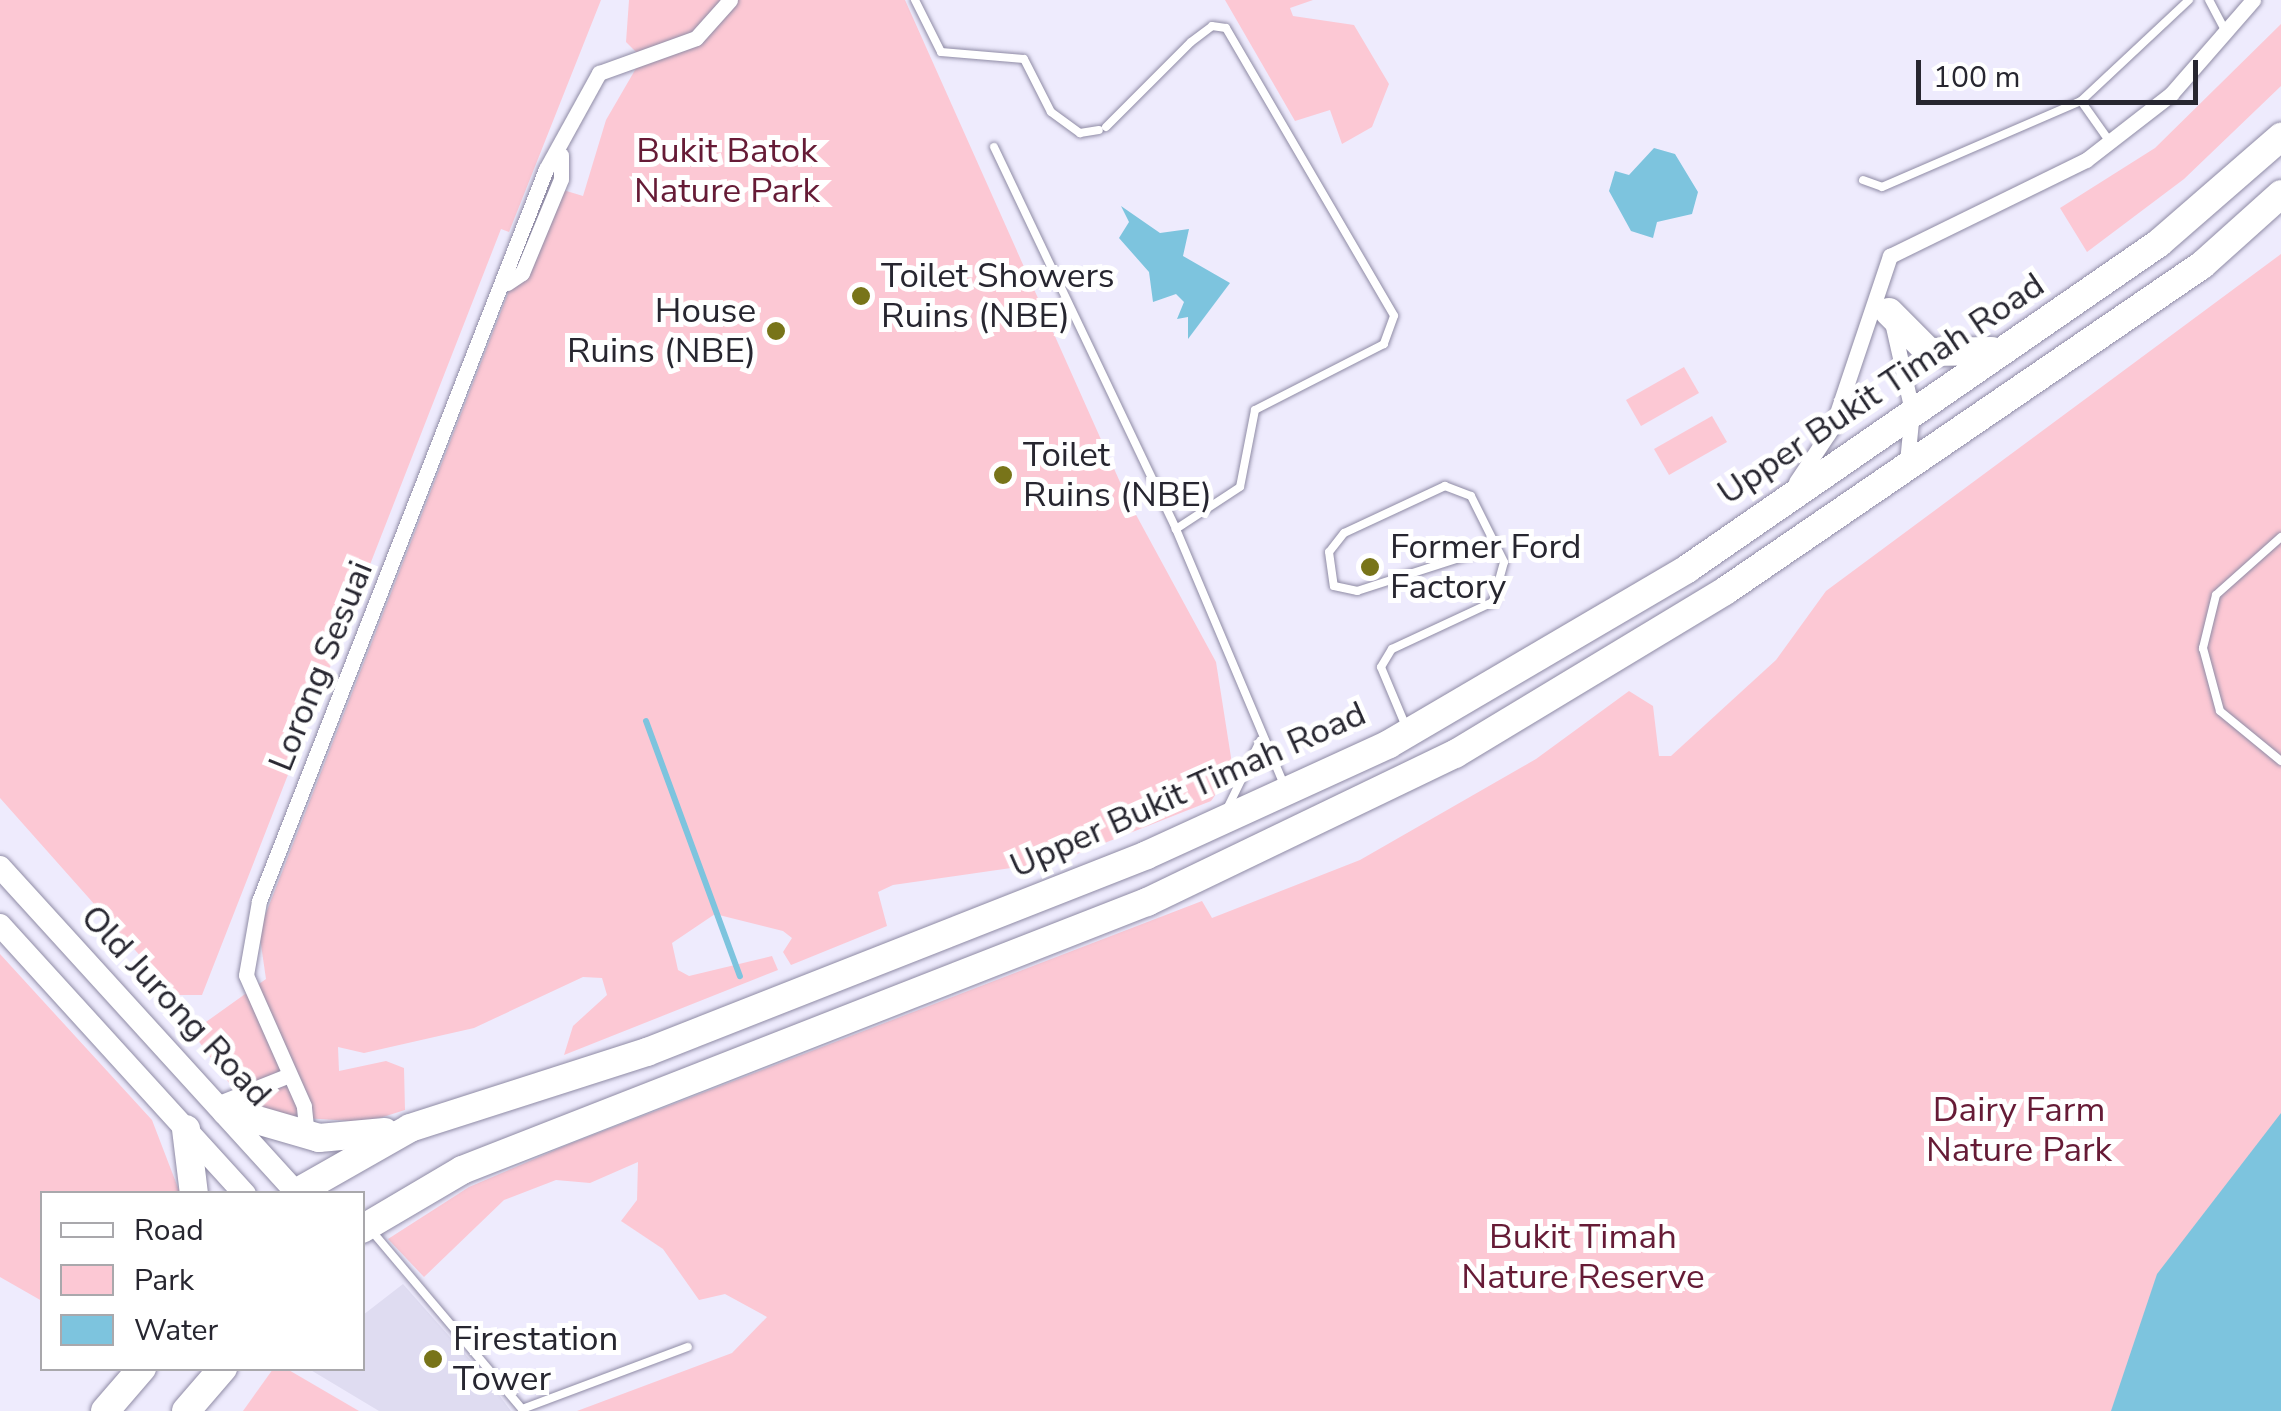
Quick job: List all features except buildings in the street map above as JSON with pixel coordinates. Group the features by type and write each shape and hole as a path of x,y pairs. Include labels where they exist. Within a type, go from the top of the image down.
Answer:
{"highway":[{"name":"Upper Bukit Timah Road","path":"300,1191 410,1128 647,1052 859,969 1221,824 1399,738 1652,590 2046,324 2204,209 2281,137"},
{"path":"365,1228 462,1170 1146,902 1456,754 1726,591 1907,462 2202,264 2281,194"},
{"path":"1883,302 1908,338 1938,355 2007,347"},
{"path":"2046,324 2060,339 2100,332"},
{"path":"1652,590 1707,574 1726,591"},
{"path":"1399,738 1446,738 1456,754"},
{"path":"859,969 882,997 902,998"},
{"path":"222,1107 307,1136 410,1128"},
{"path":"186,1128 194,1191"},
{"path":"105,1411 139,1371"},
{"path":"186,1411 221,1371"}],"main road":[{"name":"Old Jurong Road","path":"0,866 294,1191"},
{"path":"0,925 243,1191"}],"street":[{"name":"Lorong Sesuai","path":"307,1136 246,974 249,932 507,282 522,272 562,179 561,155 599,73 696,38 730,0"},
{"path":"1781,501 1832,428 1906,243 2110,142 2226,32 2254,0"},
{"path":"1883,302 1912,411 1907,462"},
{"path":"222,1107 287,1076"}],"lane":[{"path":"915,0 941,52 1024,58 1051,112 1080,134 1102,129 1212,26 1226,28 1394,316 1384,344 1254,410 1240,487 1176,529"},
{"path":"1863,180 1882,187 2081,101 2189,0"},
{"path":"2210,0 2226,32"},
{"path":"2081,101 2110,142"},
{"path":"994,148 1176,529 1260,740 1288,794"},
{"path":"1399,738 1381,667 1392,649 1502,593 1496,546 1471,496 1445,486 1344,533 1328,574 1334,586 1357,591 1496,546"},
{"path":"2281,537 2216,595 2203,648 2220,710 2281,761"},
{"path":"1221,824 1260,740"},
{"path":"365,1228 522,1409 688,1347"}],"shaded area":[{"path":"403,1284 511,1411 379,1411 312,1371 365,1371 365,1313"}],"green space":[{"path":"0,0 601,0 509,232 501,229 202,995 175,995 0,798"},
{"name":"Bukit Batok Nature Park","path":"629,0 905,0 1128,500 1216,662 1233,770 1211,801 1059,861 893,885 878,892 887,926 791,965 783,952 792,938 783,931 715,914 672,943 678,970 689,976 772,956 778,970 564,1055 573,1026 607,995 602,978 583,977 474,1028 364,1053 338,1047 339,1071 386,1061 404,1068 405,1110 367,1122 272,1116 240,1098 192,1032 266,979 259,931 550,186 583,196 606,120 642,58 626,42"},
{"path":"1225,0 1313,0 1290,8 1293,16 1354,25 1389,84 1372,127 1342,144 1330,110 1295,121"},
{"path":"2281,24 2281,86 2184,179 2087,252 2060,208 2155,148"},
{"path":"2281,254 2281,1411 577,1411 732,1353 767,1317 725,1294 699,1300 663,1249 621,1221 637,1200 638,1162 590,1183 556,1180 504,1200 424,1277 388,1239 469,1187 567,1145 1202,901 1212,918 1360,860 1536,759 1629,691 1653,706 1659,756 1671,756 1776,660 1826,591"},
{"path":"1684,367 1699,393 1641,426 1626,400"},
{"path":"1712,416 1727,442 1669,475 1654,449"},
{"path":"0,954 152,1120 179,1191 40,1191 40,1300 0,1277"},
{"path":"272,1371 290,1371 359,1411 243,1411"}],"water":[{"path":"1654,148 1675,154 1698,192 1692,214 1657,222 1653,238 1631,231 1609,191 1615,171 1629,175"},
{"path":"1121,206 1160,233 1189,229 1183,256 1230,283 1188,339 1188,317 1177,319 1184,302 1176,294 1153,302 1149,272 1119,238 1129,222"},
{"path":"2281,1113 2281,1411 2111,1411 2157,1274"}],"waterway":[{"path":"646,721 740,976"}],"place":[{"name":"Toilet Showers Ruins (NBE)","path":"861,296"},
{"name":"House Ruins (NBE)","path":"776,331"},
{"name":"Toilet Ruins (NBE)","path":"1003,475"},
{"name":"Former Ford Factory","path":"1370,567"},
{"name":"Firestation Tower","path":"433,1359"}],"park label":[{"name":"Dairy Farm Nature Park","path":"2019,1130"},
{"name":"Bukit Timah Nature Reserve","path":"1583,1257"}]}
